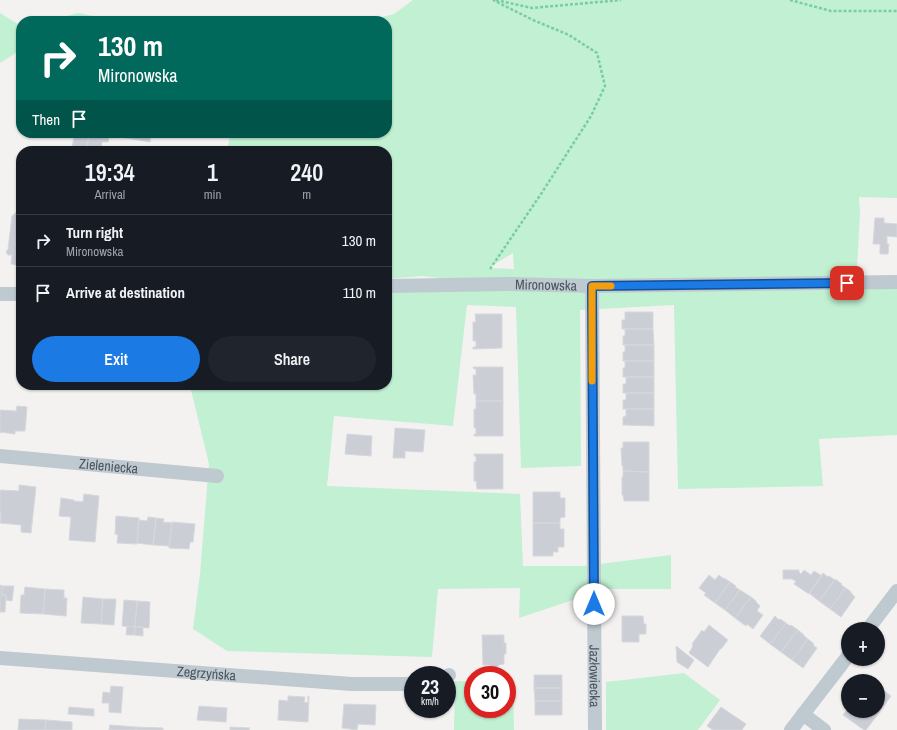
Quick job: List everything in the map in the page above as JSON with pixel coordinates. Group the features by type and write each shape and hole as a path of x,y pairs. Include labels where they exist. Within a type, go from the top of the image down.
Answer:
{"street":[{"name":"Mironowska","path":"392,286 508,284 592,286 897,282"},
{"name":"Jazłowiecka","path":"592,286 595,730"},
{"path":"0,294 16,294"},
{"name":"Zieleniecka","path":"0,456 217,476"},
{"path":"873,622 897,592"},
{"name":"Zegrzyńska","path":"0,658 352,684 404,684"},
{"path":"791,730 841,665"},
{"path":"803,714 824,730"}],"path":[{"path":"480,285 591,116 605,86 597,53 569,35 533,20 493,0"},
{"path":"496,0 532,8 621,0"},
{"path":"790,0 831,11 897,11"}],"green space":[{"path":"413,0 897,0 897,198 859,197 860,213 857,267 861,289 897,287 897,435 819,439 823,486 678,489 674,305 580,310 581,466 521,468 516,307 467,305 453,426 334,416 327,486 520,494 523,566 583,566 671,555 671,589 606,589 519,618 520,588 438,589 432,657 227,651 193,629 200,574 209,464 191,390 392,390 392,281 448,279 422,276 392,279 392,146 228,146 229,138 392,138 392,16 386,16 394,14","holes":["513,253 514,269 488,268"]},
{"path":"0,13 16,23 16,53 0,63"},
{"path":"78,13 93,16 67,16"},
{"path":"684,673 720,700 698,730 606,730 606,682"},
{"path":"456,681 464,682 464,718 514,718 514,730 454,730 454,718 456,718"}],"building":[{"path":"74,138 88,138 87,146 72,146"},
{"path":"88,138 109,138 108,142 102,142 102,146 87,146"},
{"path":"127,138 150,138 150,142"},
{"path":"16,213 16,265 11,264 12,255 8,255 6,252 8,249 12,216"},
{"path":"875,218 884,218 884,223 897,224 897,237 887,236 887,244 889,244 888,254 880,254 880,244 873,244"},
{"path":"625,312 653,312 653,329 622,329 622,320 625,320"},
{"path":"475,314 502,314 502,348 473,349 473,347 476,347 476,341 473,341 473,322 476,322"},
{"path":"625,329 653,329 654,345 623,345"},
{"path":"625,345 654,345 654,361 623,361"},
{"path":"625,361 654,361 654,377 623,377"},
{"path":"473,367 503,367 503,401 476,401 473,375 476,375 476,369"},
{"path":"626,377 654,377 654,393 623,393 623,384 626,384"},
{"path":"626,393 654,393 654,409 623,409 623,400 626,400"},
{"path":"476,401 503,401 503,436 474,436 474,434 476,434 476,428 474,428 474,409 476,409"},
{"path":"17,406 27,407 25,431 15,431 15,434 0,433 0,410 16,411"},
{"path":"626,409 654,409 654,426 623,425 623,417 626,416"},
{"path":"395,428 425,430 423,452 405,451 405,458 393,458"},
{"path":"347,434 372,436 371,456 345,454"},
{"path":"623,442 649,442 649,472 623,471 621,448 623,448"},
{"path":"474,454 503,454 503,489 477,489 476,481 474,481 474,462 476,462 476,456 474,456"},
{"path":"623,471 649,472 649,501 624,501 622,495"},
{"path":"19,485 36,487 31,533 21,532 21,525 0,523 0,490 19,491"},
{"path":"533,492 560,492 560,498 565,498 565,517 560,518 560,523 533,523"},
{"path":"84,494 99,496 95,542 69,540 71,517 59,516 61,498 83,502"},
{"path":"116,516 139,518 137,544 117,543 118,535 115,534"},
{"path":"148,517 156,518 153,545 137,543 139,520 147,521"},
{"path":"156,518 164,519 163,522 172,523 169,546 153,545"},
{"path":"172,522 195,524 193,542 190,542 189,549 169,548"},
{"path":"533,523 560,523 560,529 564,529 564,547 558,547 558,552 553,552 553,556 533,556"},
{"path":"783,570 799,570 801,574 804,570 811,575 814,571 822,576 809,594 794,584 796,581 792,579 783,579"},
{"path":"823,573 835,580 819,601 809,593"},
{"path":"709,575 715,580 719,575 730,582 715,603 704,595 706,593 699,588"},
{"path":"835,579 846,588 830,609 819,601"},
{"path":"730,582 740,590 725,610 715,603"},
{"path":"0,585 3,586 2,595 6,595 5,612 0,612"},
{"path":"3,586 14,586 12,601 6,600 6,595 2,595"},
{"path":"25,587 45,589 43,614 20,613 21,595 24,595"},
{"path":"846,588 855,597 841,617 830,609"},
{"path":"45,589 64,590 64,598 67,598 66,616 43,614"},
{"path":"740,590 751,597 735,618 725,610"},
{"path":"83,597 103,599 101,624 81,623"},
{"path":"751,597 760,606 757,611 763,615 753,629 735,618"},
{"path":"103,599 116,599 114,625 101,624"},
{"path":"124,600 137,601 135,627 122,626"},
{"path":"137,601 150,602 149,628 135,627"},
{"path":"622,616 643,616 644,624 646,624 646,634 639,634 639,642 622,642"},
{"path":"775,616 779,620 780,619 786,623 770,644 760,636"},
{"path":"786,623 798,630 781,652 770,644"},
{"path":"709,625 728,640 708,667 689,653 693,646 692,644 702,630 704,632"},
{"path":"127,626 135,627 134,635 126,635"},
{"path":"135,627 143,627 143,636 134,635"},
{"path":"798,630 808,639 792,660 781,652"},
{"path":"482,635 504,635 506,654 504,654 504,664 498,666 483,665"},
{"path":"808,639 817,648 803,668 792,660"},
{"path":"676,646 694,660 688,669 677,662"},
{"path":"534,675 562,675 562,688 534,688"},
{"path":"111,686 123,687 121,713 109,712 109,703 102,703 103,692 110,693"},
{"path":"534,688 562,688 562,701 535,701"},
{"path":"885,691 891,696 885,704"},
{"path":"288,696 305,697 304,702 308,703 309,696 308,722 278,720 279,700 288,701"},
{"path":"535,701 562,701 562,715 535,715"},
{"path":"344,704 376,705 375,725 358,724 357,730 342,728"},
{"path":"199,706 227,708 226,722 197,720"},
{"path":"69,707 94,709 94,716 68,714"},
{"path":"721,707 746,724 742,730 713,730 707,726"},
{"path":"847,718 875,718 866,730"},
{"path":"19,719 46,720 45,730 18,730"},
{"path":"46,720 72,722 72,730 45,730"},
{"path":"110,725 136,727 136,730 109,730"},
{"path":"136,727 163,728 163,730 136,730"},
{"path":"230,727 250,728 249,730 230,730"}],"slow traffic":[{"path":"592,381 592,286 611,286"}],"route":[{"path":"594,604 592,286 847,283"}]}
